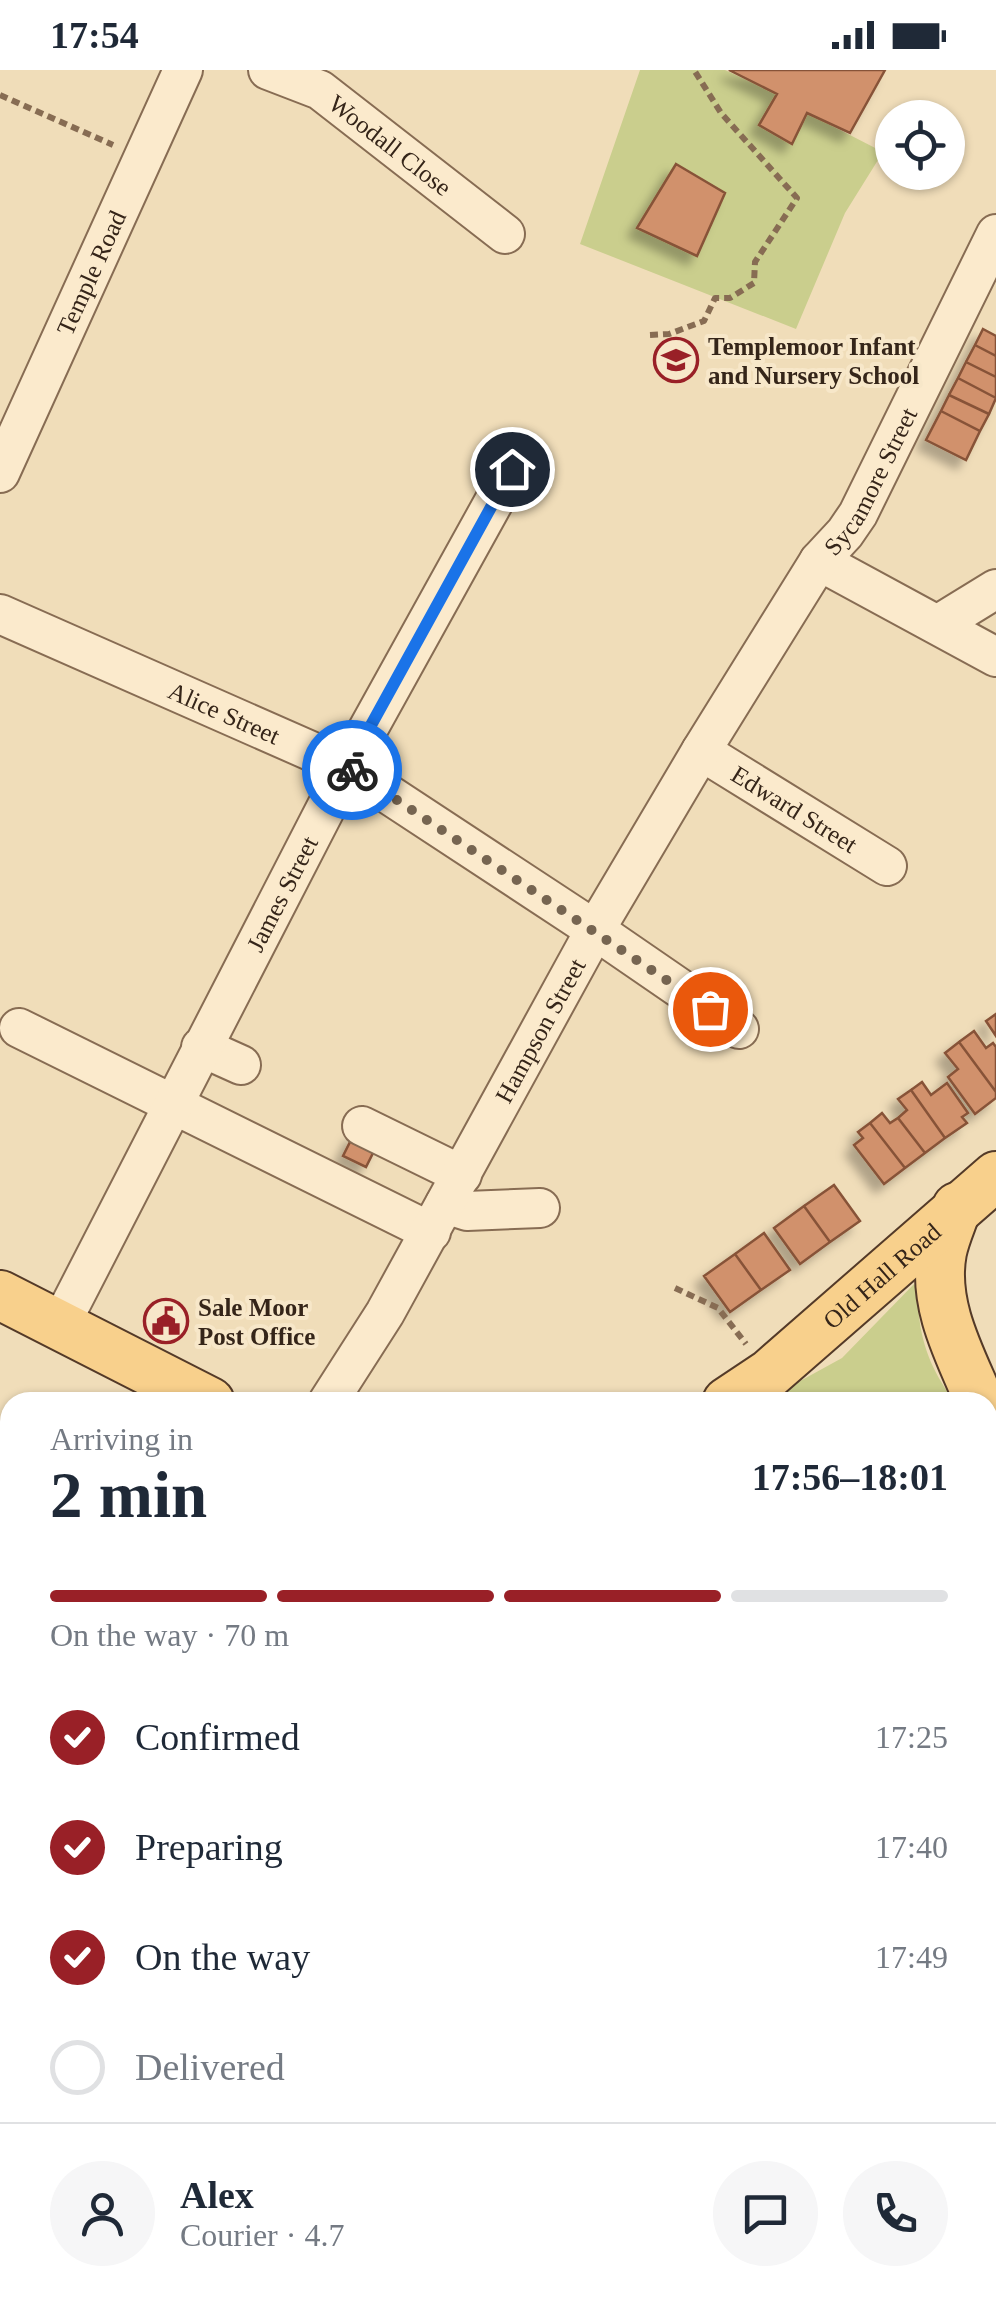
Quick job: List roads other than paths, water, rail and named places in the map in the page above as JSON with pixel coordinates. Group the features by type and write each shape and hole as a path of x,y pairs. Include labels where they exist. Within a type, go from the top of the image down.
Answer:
{"main road":[{"name":"Old Hall Road","path":"742,1392 769,1374 996,1176"},
{"path":"957,1207 942,1252 940,1286 947,1322 976,1392"},
{"path":"2,1297 191,1392"}],"street":[{"name":"Temple Road","path":"0,473 183,70"},
{"name":"Woodall Close","path":"268,70 320,90 505,234"},
{"name":"Sycamore Street","path":"819,561 858,514 996,234"},
{"name":"James Street","path":"60,1324 348,767 512,469"},
{"path":"819,561 996,657"},
{"name":"Hampson Street","path":"334,1392 385,1313 595,930 819,561"},
{"path":"927,617 996,589"},
{"name":"Alice Street","path":"0,614 348,767 739,1029"},
{"name":"Edward Street","path":"701,752 888,866"},
{"path":"19,1028 170,1105 446,1204 467,1211 540,1208"},
{"path":"201,1047 241,1065"},
{"path":"362,1126 446,1204"}],"place":[{"name":"Templemoor Infant and Nursery School","path":"676,360"},
{"name":"Sale Moor Post Office","path":"166,1321"}]}
